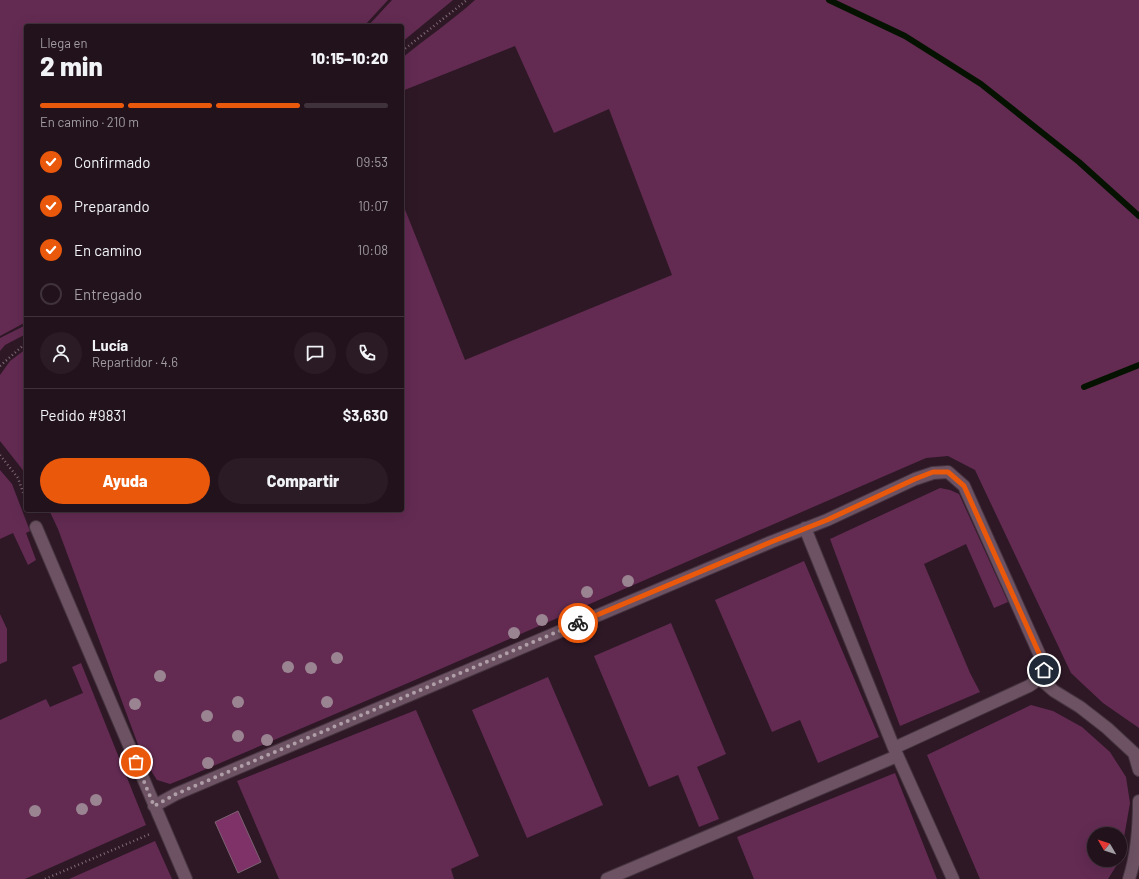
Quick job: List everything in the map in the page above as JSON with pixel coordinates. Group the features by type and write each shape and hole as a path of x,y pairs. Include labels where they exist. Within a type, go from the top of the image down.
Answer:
{"street":[{"path":"154,806 176,794 827,520 915,479 933,472 948,472 964,486 1042,660 1044,670 1040,679 1030,686 896,752 880,765 608,879"},
{"path":"36,527 186,879"},
{"path":"805,528 896,752 953,879"},
{"path":"1040,679 1054,691 1080,707 1107,728 1134,753 1139,770"},
{"path":"1129,879 1134,861 1139,820 1139,801"}],"path":[{"path":"404,49 467,0"},
{"path":"0,366 24,345"},
{"path":"0,455 18,478 24,495"},
{"path":"45,879 149,835 164,827"}],"shaded area":[{"path":"0,0 388,0 366,24 24,24 24,323 0,336"},
{"path":"392,0 453,0 404,40 404,24 370,24"},
{"path":"475,0 1139,0 1139,728 1103,703 1071,673 975,470 948,456 926,458 185,778 170,784 157,780 143,758 58,529 50,512 404,512 404,207 465,360 672,275 609,109 554,133 515,46 404,90 404,56"},
{"path":"24,326 24,335 5,345 0,351 0,338"},
{"path":"24,350 24,471 0,441 0,375 10,361"},
{"path":"0,470 12,484 30,531 26,533 36,560 28,565 13,533 0,539"},
{"path":"940,488 959,494 1008,602 994,608 966,544 924,564 970,673 980,692 900,726 830,539"},
{"path":"804,561 879,737 818,763 800,720 772,732 715,600"},
{"path":"0,614 7,629 7,661 0,664"},
{"path":"671,623 726,754 697,767 719,819 699,827 678,775 649,787 594,656"},
{"path":"81,663 146,825 25,879 0,879 0,720 46,699 50,707 83,693 72,667"},
{"path":"548,677 603,805 527,838 472,710"},
{"path":"1031,705 1053,711 1082,727 1110,752 1126,777 1130,803 1126,827 1087,827 1087,867 1116,867 1108,879 980,879 927,755"},
{"path":"416,710 479,856 451,869 454,879 279,879 237,781"},
{"path":"895,773 937,879 754,879 737,837"},
{"path":"155,841 172,879 69,879"}],"building":[{"path":"238,811 261,862 238,873 215,822"}],"waterway":[{"path":"829,0 905,36 981,84 1079,162 1139,216"},
{"path":"1084,387 1139,365"}],"way so far":[{"path":"136,762 154,806 176,794 578,623"}],"route":[{"path":"578,623 827,520 915,479 933,472 948,472 964,486 1042,660 1044,670"}]}
